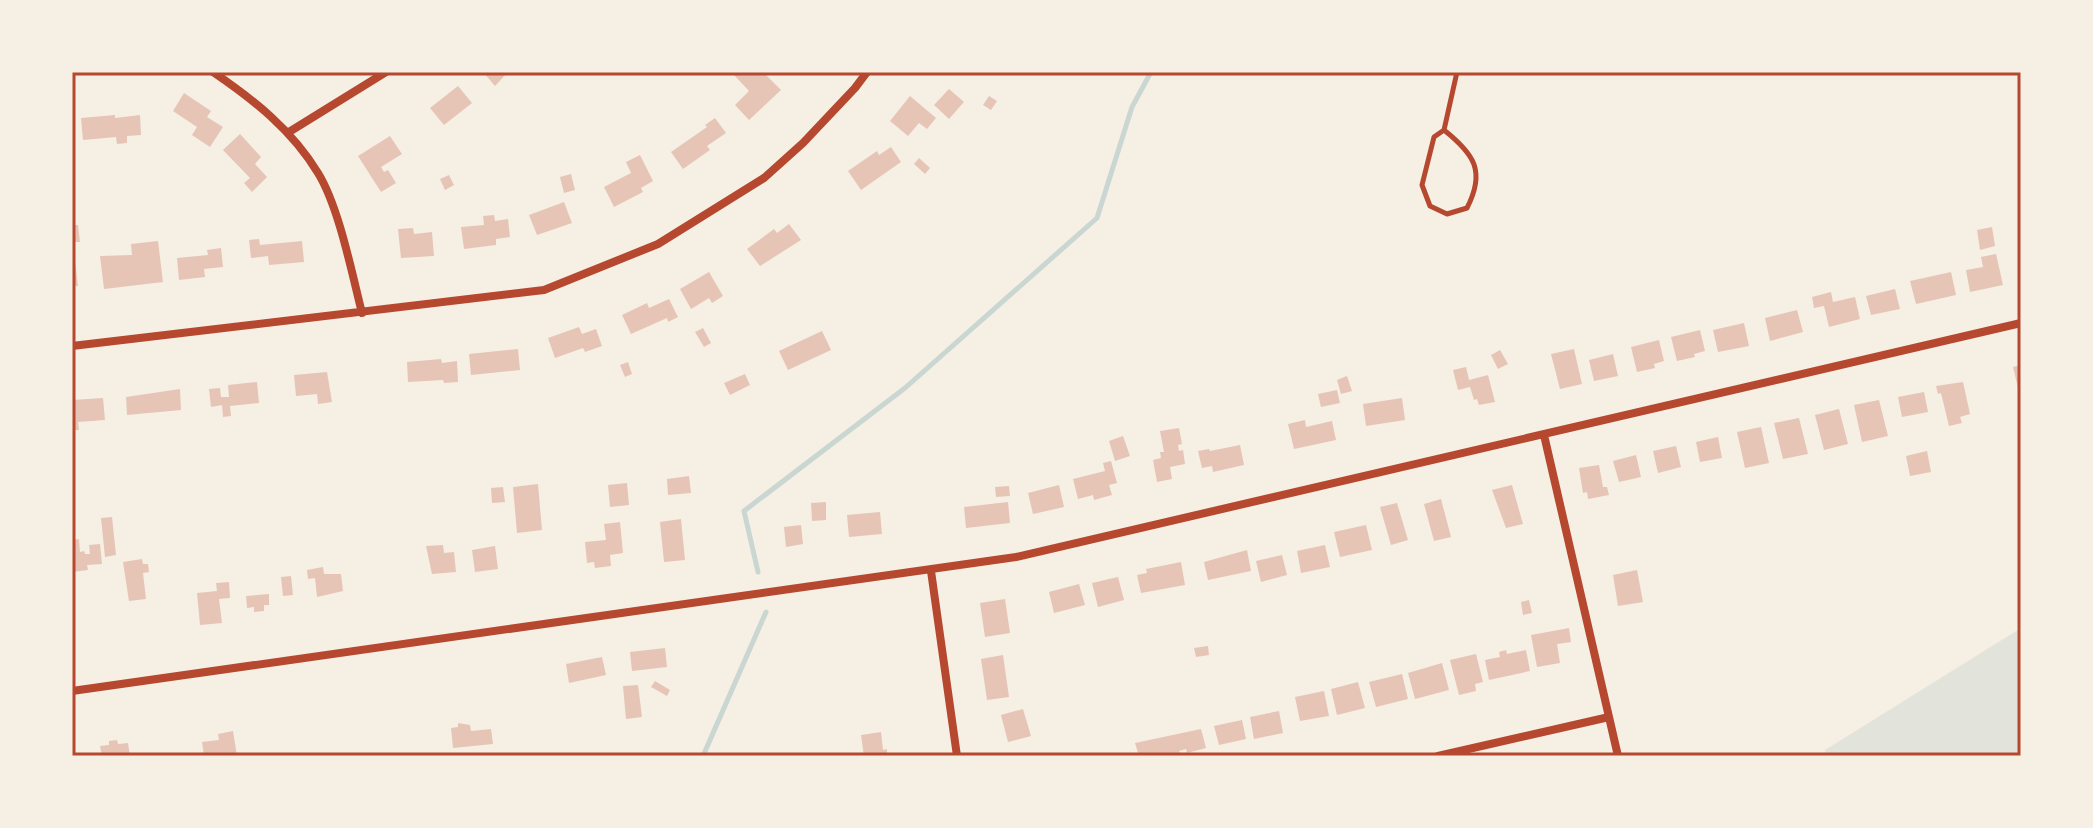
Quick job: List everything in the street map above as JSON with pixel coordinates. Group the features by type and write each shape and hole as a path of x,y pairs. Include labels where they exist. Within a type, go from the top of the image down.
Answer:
{"street":[{"path":"213,72 242,91 289,132 320,175 338,222 362,313"},
{"path":"289,132 386,72"},
{"path":"72,346 544,290 658,244 764,178 803,143 867,72"},
{"path":"72,691 931,571 1063,547 2021,323"},
{"path":"1544,435 1618,756"},
{"path":"931,571 957,756"},
{"path":"1438,756 1609,717"}],"lane":[{"path":"1444,130 1473,159 1478,186 1467,208 1447,214 1430,206 1422,185 1434,137 1444,130 1457,72"}],"shaded area":[{"path":"2021,628 2021,756 1826,756 1825,750"}],"building":[{"path":"483,72 508,72 495,86"},
{"path":"737,72 763,72 781,90 749,120 735,105 749,91 734,75"},
{"path":"458,86 472,103 444,125 430,108"},
{"path":"949,89 964,102 949,119 934,105"},
{"path":"184,93 211,111 207,117 223,127 210,147 192,135 197,127 173,111"},
{"path":"910,96 936,118 927,129 919,123 908,136 890,121"},
{"path":"989,96 997,101 991,110 983,105"},
{"path":"115,115 115,118 140,115 141,135 127,136 127,143 117,144 116,137 83,140 81,118"},
{"path":"715,118 726,133 707,146 710,150 683,169 671,152"},
{"path":"240,134 261,157 255,164 267,177 252,192 244,183 250,178 223,150"},
{"path":"390,136 402,154 381,167 384,172 388,170 396,183 381,192 358,156"},
{"path":"891,147 901,162 861,190 848,171 877,151 879,155"},
{"path":"640,155 653,181 641,188 643,192 614,207 604,187 631,173 626,162"},
{"path":"919,158 930,168 925,174 914,164"},
{"path":"571,174 575,190 564,193 560,177"},
{"path":"449,175 454,185 445,190 440,179"},
{"path":"564,202 572,223 537,235 529,215"},
{"path":"494,215 495,221 508,219 510,237 496,239 496,245 464,249 461,227 484,225 483,216"},
{"path":"789,224 801,240 760,266 747,249 774,229 777,233"},
{"path":"72,225 78,225 80,242 72,242"},
{"path":"1992,227 1995,246 1980,250 1977,230"},
{"path":"413,228 414,234 432,232 434,256 401,258 398,229"},
{"path":"259,239 260,245 302,241 304,262 269,265 268,256 251,258 249,240"},
{"path":"158,241 163,282 104,289 100,256 132,255 131,244"},
{"path":"221,248 223,267 204,269 205,277 179,280 177,258 208,255 207,250"},
{"path":"74,253 78,286 72,286"},
{"path":"1996,254 2003,285 1970,292 1966,270 1983,267 1981,257"},
{"path":"709,272 723,296 712,303 709,298 691,309 680,289"},
{"path":"1951,272 1956,295 1916,304 1910,281"},
{"path":"1895,289 1900,309 1871,315 1866,296"},
{"path":"1831,292 1833,302 1855,297 1860,319 1829,327 1824,306 1814,308 1812,297"},
{"path":"669,299 678,317 668,322 667,318 631,334 622,315 647,303 649,308"},
{"path":"1797,310 1803,332 1770,341 1765,318"},
{"path":"1744,323 1749,346 1718,352 1713,330"},
{"path":"579,327 582,334 596,329 602,346 585,352 583,348 555,358 548,338"},
{"path":"703,328 711,343 704,347 695,332"},
{"path":"1700,330 1705,351 1677,361 1671,337"},
{"path":"822,331 831,350 788,370 779,351"},
{"path":"1659,340 1664,361 1654,364 1655,368 1637,372 1631,347"},
{"path":"518,349 520,370 471,375 469,354"},
{"path":"1574,349 1582,384 1560,389 1551,354"},
{"path":"1500,350 1508,364 1498,369 1491,355"},
{"path":"1613,354 1618,376 1594,381 1589,360"},
{"path":"441,359 442,363 457,361 458,382 408,382 407,362"},
{"path":"628,362 632,374 625,377 620,365"},
{"path":"2021,365 2021,387 2018,388 2013,367"},
{"path":"1466,367 1469,380 1488,375 1495,402 1479,405 1470,387 1458,390 1453,370"},
{"path":"327,372 332,402 318,404 317,394 296,396 294,375"},
{"path":"745,374 750,385 730,395 724,383"},
{"path":"1347,376 1352,391 1341,394 1337,380"},
{"path":"257,382 259,403 230,406 231,416 223,417 222,405 211,407 209,389 220,388 221,397 229,397 228,385"},
{"path":"1963,382 1970,414 1960,417 1962,423 1949,426 1941,393 1938,394 1936,386"},
{"path":"180,389 181,410 127,415 126,397"},
{"path":"1337,390 1340,403 1321,407 1318,394"},
{"path":"1924,392 1928,412 1902,417 1898,397"},
{"path":"103,398 105,420 78,422 79,430 72,430 72,400"},
{"path":"1402,398 1405,420 1366,426 1363,404"},
{"path":"1879,400 1888,436 1862,442 1854,405"},
{"path":"1839,409 1848,444 1824,450 1815,415"},
{"path":"1799,418 1808,454 1783,459 1774,423"},
{"path":"1305,420 1306,427 1332,421 1336,440 1294,449 1288,424"},
{"path":"1761,427 1769,463 1745,468 1737,432"},
{"path":"1179,428 1182,444 1178,445 1179,451 1183,450 1185,464 1170,467 1172,479 1157,482 1153,460 1161,458 1160,452 1164,452 1160,431"},
{"path":"1123,436 1130,456 1115,461 1109,441"},
{"path":"1718,437 1722,458 1700,462 1696,442"},
{"path":"1240,445 1244,465 1213,472 1212,466 1202,468 1198,451"},
{"path":"1676,446 1681,467 1658,473 1653,451"},
{"path":"1927,451 1931,472 1910,476 1906,456"},
{"path":"1636,455 1641,477 1619,482 1613,461"},
{"path":"1111,461 1117,483 1109,485 1112,495 1094,500 1093,495 1078,499 1073,479 1105,471 1103,463"},
{"path":"1599,465 1603,487 1607,487 1609,495 1588,499 1587,492 1583,493 1579,468"},
{"path":"689,476 691,493 668,495 667,479"},
{"path":"627,483 629,505 610,507 608,485"},
{"path":"538,484 542,530 517,533 513,487"},
{"path":"1059,485 1064,507 1033,514 1028,493"},
{"path":"1512,485 1523,524 1506,528 1492,490"},
{"path":"1009,486 1010,496 996,497 995,487"},
{"path":"503,487 505,502 492,503 491,488"},
{"path":"1441,499 1451,537 1434,541 1424,504"},
{"path":"826,502 826,520 812,521 811,503"},
{"path":"1008,502 1010,523 966,528 964,507"},
{"path":"1397,503 1408,540 1391,545 1380,507"},
{"path":"880,512 882,534 849,537 847,515"},
{"path":"112,517 116,555 105,557 101,518"},
{"path":"681,519 685,560 664,562 660,522"},
{"path":"620,522 623,553 610,555 611,566 595,568 594,562 587,563 585,542 606,540 604,524"},
{"path":"801,525 803,544 786,547 784,527"},
{"path":"1366,525 1372,550 1340,557 1334,532"},
{"path":"79,539 80,552 84,551 85,554 90,554 89,545 100,544 102,564 87,565 88,570 72,572 72,540"},
{"path":"443,545 444,553 454,552 456,572 432,574 426,546"},
{"path":"1325,545 1330,567 1301,573 1297,551"},
{"path":"495,546 498,569 475,572 472,550"},
{"path":"1247,550 1251,571 1208,580 1204,562"},
{"path":"1282,555 1287,575 1261,582 1256,561"},
{"path":"142,559 143,564 148,564 149,572 143,573 146,599 129,601 123,562"},
{"path":"1181,562 1185,585 1141,593 1137,575 1147,573 1146,569"},
{"path":"323,567 324,574 341,574 343,591 317,597 315,578 308,579 307,570"},
{"path":"1637,570 1643,602 1618,606 1613,575"},
{"path":"291,576 293,595 283,596 281,577"},
{"path":"1118,577 1124,600 1098,607 1092,583"},
{"path":"229,582 230,598 219,599 222,623 200,625 197,593 217,591 216,583"},
{"path":"1079,584 1085,605 1054,613 1049,592"},
{"path":"269,594 269,605 264,605 264,611 254,612 254,607 247,608 246,596"},
{"path":"1005,599 1010,633 985,637 980,603"},
{"path":"1529,600 1532,613 1523,615 1521,602"},
{"path":"1569,628 1571,642 1557,644 1560,663 1537,667 1531,635"},
{"path":"1208,646 1209,655 1196,657 1194,648"},
{"path":"665,648 667,667 632,671 630,652"},
{"path":"1506,650 1507,654 1526,650 1530,671 1489,680 1485,660 1500,657 1499,652"},
{"path":"1476,654 1483,682 1475,684 1476,691 1459,695 1450,660"},
{"path":"1003,655 1009,697 987,700 981,659"},
{"path":"602,657 606,675 569,683 566,664"},
{"path":"1442,663 1449,690 1415,699 1408,673"},
{"path":"1402,674 1408,699 1376,707 1369,682"},
{"path":"655,681 670,690 667,696 651,687"},
{"path":"1358,682 1365,708 1337,715 1331,689"},
{"path":"638,685 642,717 626,719 623,686"},
{"path":"1324,691 1329,716 1300,721 1295,697"},
{"path":"1023,709 1031,736 1008,742 1001,715"},
{"path":"1279,711 1283,733 1254,739 1250,717"},
{"path":"1242,720 1246,739 1219,745 1214,726"},
{"path":"458,723 470,725 471,731 491,729 493,744 453,748 451,728 458,727"},
{"path":"1201,729 1206,748 1187,753 1186,749 1179,751 1181,756 1139,756 1135,743"},
{"path":"233,731 237,756 204,756 202,742 219,740 218,734"},
{"path":"881,732 883,750 887,749 887,756 864,756 861,735"},
{"path":"117,740 118,744 128,743 130,756 102,756 100,746"}],"waterway":[{"path":"758,572 744,511 905,388 1097,218 1132,107 1151,72"},
{"path":"703,756 766,612"}]}
